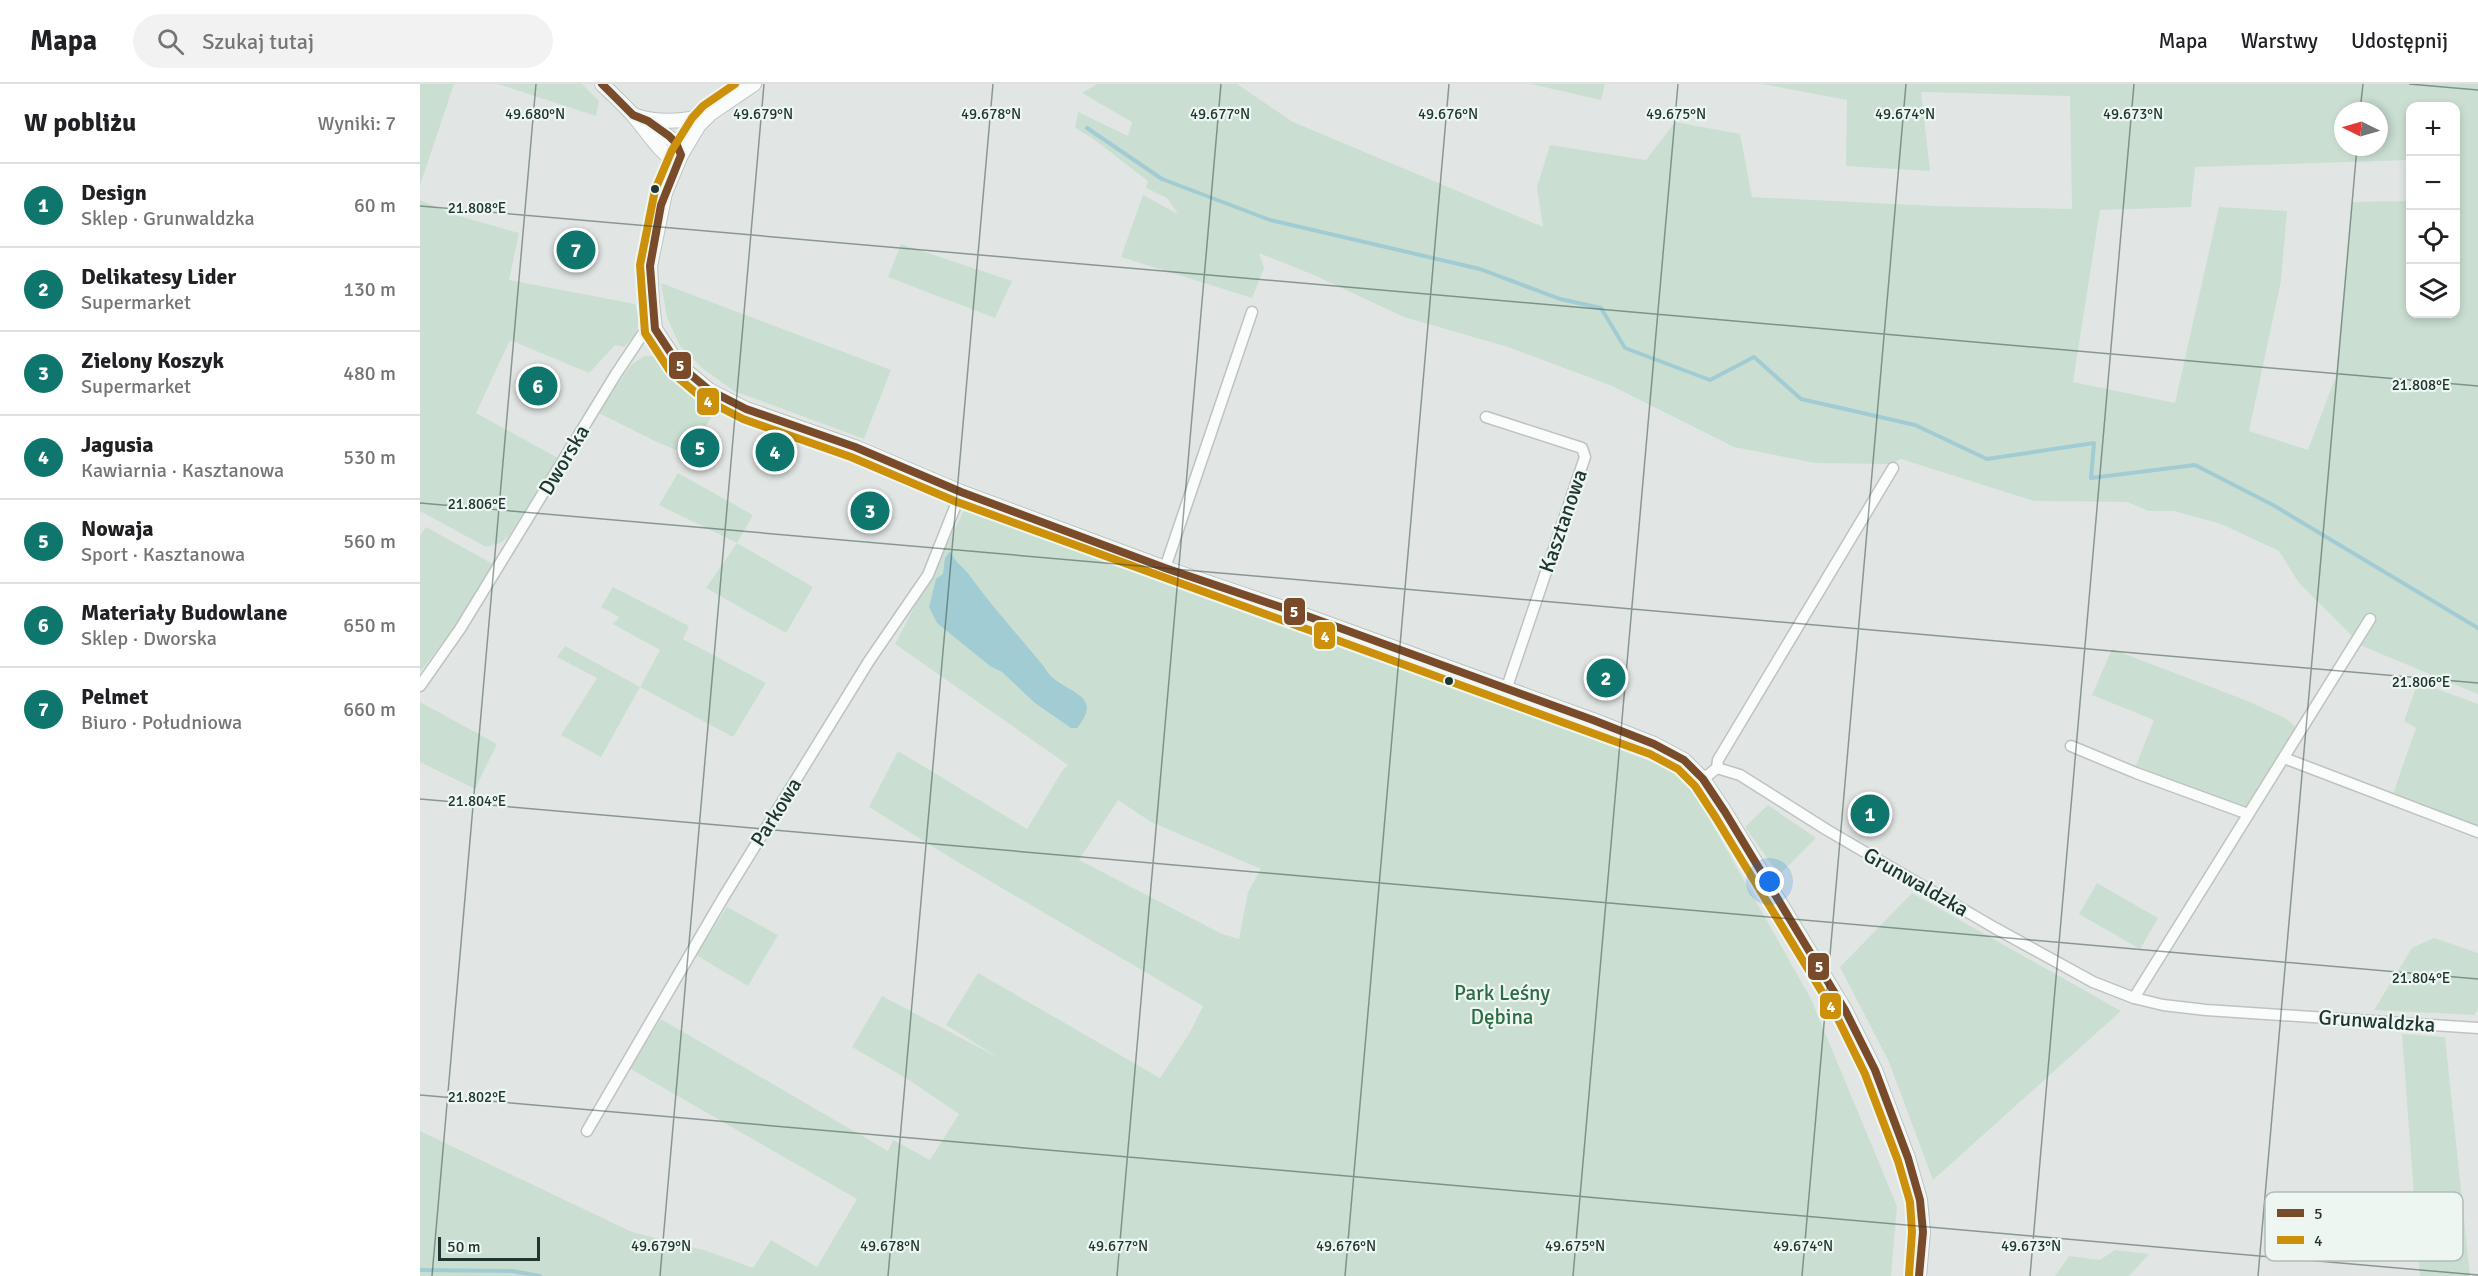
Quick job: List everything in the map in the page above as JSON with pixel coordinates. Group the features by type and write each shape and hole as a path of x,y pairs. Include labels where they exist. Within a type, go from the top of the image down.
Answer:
{"street":[{"path":"602,84 633,115 647,135 679,160"},
{"path":"754,84 710,114 690,138 664,193 650,266 655,329 678,364 709,390 746,409 855,447 961,492 1165,568 1307,616 1654,744 1683,760 1703,779 1845,1010 1875,1070 1908,1158 1920,1200 1923,1232 1919,1276"},
{"path":"648,121 688,121 710,114"},
{"path":"633,115 648,121 676,143 679,160"},
{"path":"1165,568 1252,312"},
{"name":"Dworska","path":"420,686 460,629 616,374 642,335 655,329"},
{"name":"Kasztanowa","path":"1486,417 1582,448 1585,458 1506,690"},
{"path":"1703,779 1717,768 1718,760 1893,468"},
{"name":"Parkowa","path":"587,1131 729,888 869,661 928,575 961,492"},
{"path":"2134,998 2370,619"},
{"path":"2071,746 2136,773 2248,814"},
{"path":"2284,758 2478,832"},
{"name":"Grunwaldzka","path":"1717,768 1740,775 1827,830 1995,928 2093,982 2134,998 2163,1005 2205,1010 2478,1028"}],"green space":[{"path":"420,84 454,84 420,185"},
{"path":"498,84 582,84 599,101 596,116"},
{"path":"1097,84 1237,84 1293,122 1543,227 1537,187 1550,145 1646,160 1675,122 1740,134 1752,197 1935,206 2072,209 2070,96 1921,92 1930,171 1846,166 1847,100 1762,84 2478,84 2478,694 2362,646 2299,583 2279,551 2221,524 2174,511 2149,511 2127,502 2034,501 1901,459 1890,464 1815,463 1734,447 1610,385 1508,347 1404,317 1314,275 1259,253 1264,268 1252,298 1121,257 1143,195 1178,214 1167,198 1146,188 1148,181 1092,138 1075,128 1078,112 1128,136 1132,122 1082,93","holes":["2406,102 2460,102 2460,318 2406,318 2406,201 2352,202 2336,376 2308,450 2249,431 2281,281 2287,211 2219,207 2175,403 2073,382 2100,210 2191,207 2195,167 2406,160"]},
{"path":"1531,84 1605,84 1601,100"},
{"path":"420,200 452,214 519,233 509,280 635,304 637,311 638,327 633,336 624,347 615,345 589,373 510,340 476,413 558,458 508,537 500,543 486,547 420,511"},
{"path":"901,244 1012,281 995,318 888,277"},
{"path":"661,283 891,370 864,439 734,391 702,368 680,346 667,317"},
{"path":"644,356 656,356 687,388 719,404 689,455 599,413 630,366"},
{"path":"678,473 753,515 737,543 659,505"},
{"name":"Park Leśny Dębina","path":"968,503 1666,767 1689,783 1811,999 1897,1206 1891,1276 420,1276 420,1131 632,1232 707,1251 753,1268 771,1240 817,1267 857,1199 629,1068 661,1019 888,1151 893,1140 930,1160 959,1114 909,1080 852,1047 882,996 999,1058 946,1025 978,973 1160,1078 1189,1034 1203,1006 956,861 869,807 898,751 1027,829 1062,771 1068,765 895,644","holes":["1118,800 1151,822 1261,869 1248,892 1239,939 1222,934 1079,860"]},
{"path":"426,527 493,564 462,617 420,672 420,536"},
{"path":"737,543 813,587 786,633 706,588"},
{"path":"613,587 689,626 683,639 766,683 733,737 640,687 660,650 613,624 619,617 601,607"},
{"path":"565,646 640,687 601,757 561,735 597,678 557,657"},
{"path":"2112,649 2245,700 2285,718 2296,727 2294,734 2245,808 2135,768 2154,720 2092,695"},
{"path":"2418,682 2478,704 2478,826 2393,794 2416,728 2404,721"},
{"path":"420,702 497,744 475,789 420,762"},
{"path":"1768,805 1816,838 1779,875 1745,827"},
{"path":"2097,883 2158,918 2140,949 2079,914"},
{"path":"1912,893 2121,1011 1933,1180 1889,1062 1840,967"},
{"path":"727,907 778,935 748,986 696,955"},
{"path":"2434,938 2478,953 2478,1009 2474,1015 2374,1010 2412,948"},
{"path":"2402,1034 2445,1037 2461,1192 2414,1192"},
{"path":"2463,1209 2470,1276 2420,1276 2419,1261 2463,1261"},
{"path":"2115,1250 2149,1254 2129,1276 2055,1276 2069,1256 2100,1260"}],"water":[{"path":"950,551 1051,676 1084,699 1087,707 1085,716 1077,728 1071,728 1035,703 1002,672 990,666 937,623 929,607 936,579 943,574 945,558"}],"waterway":[{"path":"1087,128 1162,179 1270,220 1480,269 1560,299 1601,308 1625,348 1710,380 1754,357 1801,399 1915,425 1987,459 2094,443 2091,478 2195,465 2273,505 2478,628"},
{"path":"420,1270 512,1271 540,1276"}],"transit line":[{"name":"5","path":"602,84 633,115 648,121 669,136 676,143 681,155 661,205 650,266 655,329 678,364 709,390 746,409 855,447 961,492 1165,568 1307,616 1593,720 1654,744 1684,760 1703,779 1725,812 1845,1010 1875,1070 1908,1158 1920,1200 1923,1232 1919,1276"},
{"name":"4","path":"735,84 703,106 692,118 672,150 655,190 640,265 645,333 670,371 702,398 743,419 851,457 957,502 1650,754 1678,769 1695,786 1716,818 1836,1015 1865,1074 1898,1161 1910,1202 1912,1232 1909,1275"}],"place":[{"name":"Pelmet","path":"576,250"},
{"name":"Materiały Budowlane","path":"538,386"},
{"name":"Nowaja","path":"700,448"},
{"name":"Jagusia","path":"775,452"},
{"name":"Zielony Koszyk","path":"870,511"},
{"name":"Delikatesy Lider","path":"1606,678"},
{"name":"Design","path":"1870,814"}]}
